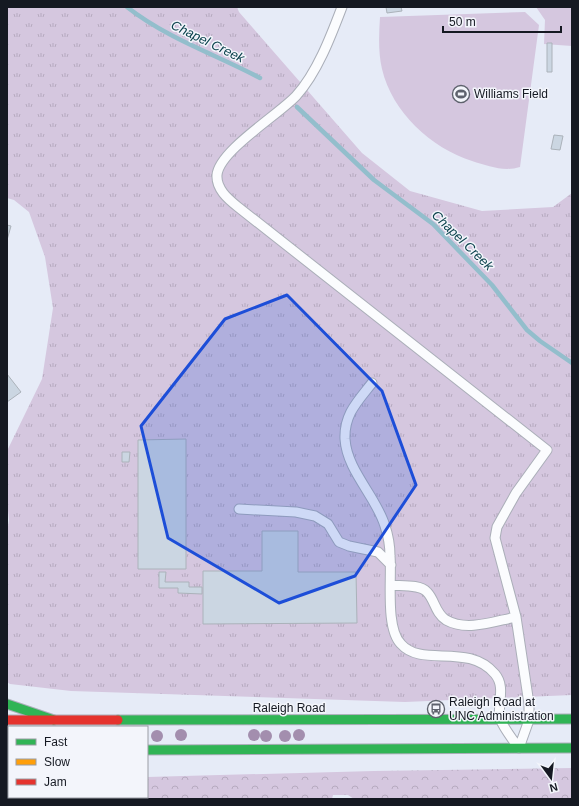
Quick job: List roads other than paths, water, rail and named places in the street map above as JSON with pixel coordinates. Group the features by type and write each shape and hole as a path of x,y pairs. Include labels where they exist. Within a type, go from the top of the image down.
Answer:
{"main road":[{"path":"7,704 54,720"},
{"name":"Raleigh Road","path":"7,720 572,719"},
{"path":"148,750 572,748"}],"lane":[{"path":"342,7 329,40 307,80 296,96 233,150 222,162 217,175 218,182 223,194 238,207 546,450 516,493 497,527 495,538 516,617 529,704 529,720 519,749"},
{"path":"372,383 350,412 347,419 345,439 350,458 376,505 385,526 391,564 392,625 394,634 400,644 410,652 422,655 460,656 473,660 495,674 500,683 500,719 519,749"},
{"path":"239,509 296,512 315,516 328,524 339,542 349,546 378,552 391,564"},
{"path":"391,585 418,587 426,591 441,616 454,623 466,626 516,617"}],"waterway":[{"name":"Chapel Creek","path":"127,7 175,37 260,78"},
{"name":"Chapel Creek","path":"297,107 374,180 433,224 492,285 527,330 572,363"}],"place":[{"name":"Williams Field","path":"461,94"},
{"name":"Raleigh Road at UNC Administration","path":"436,709"}]}
